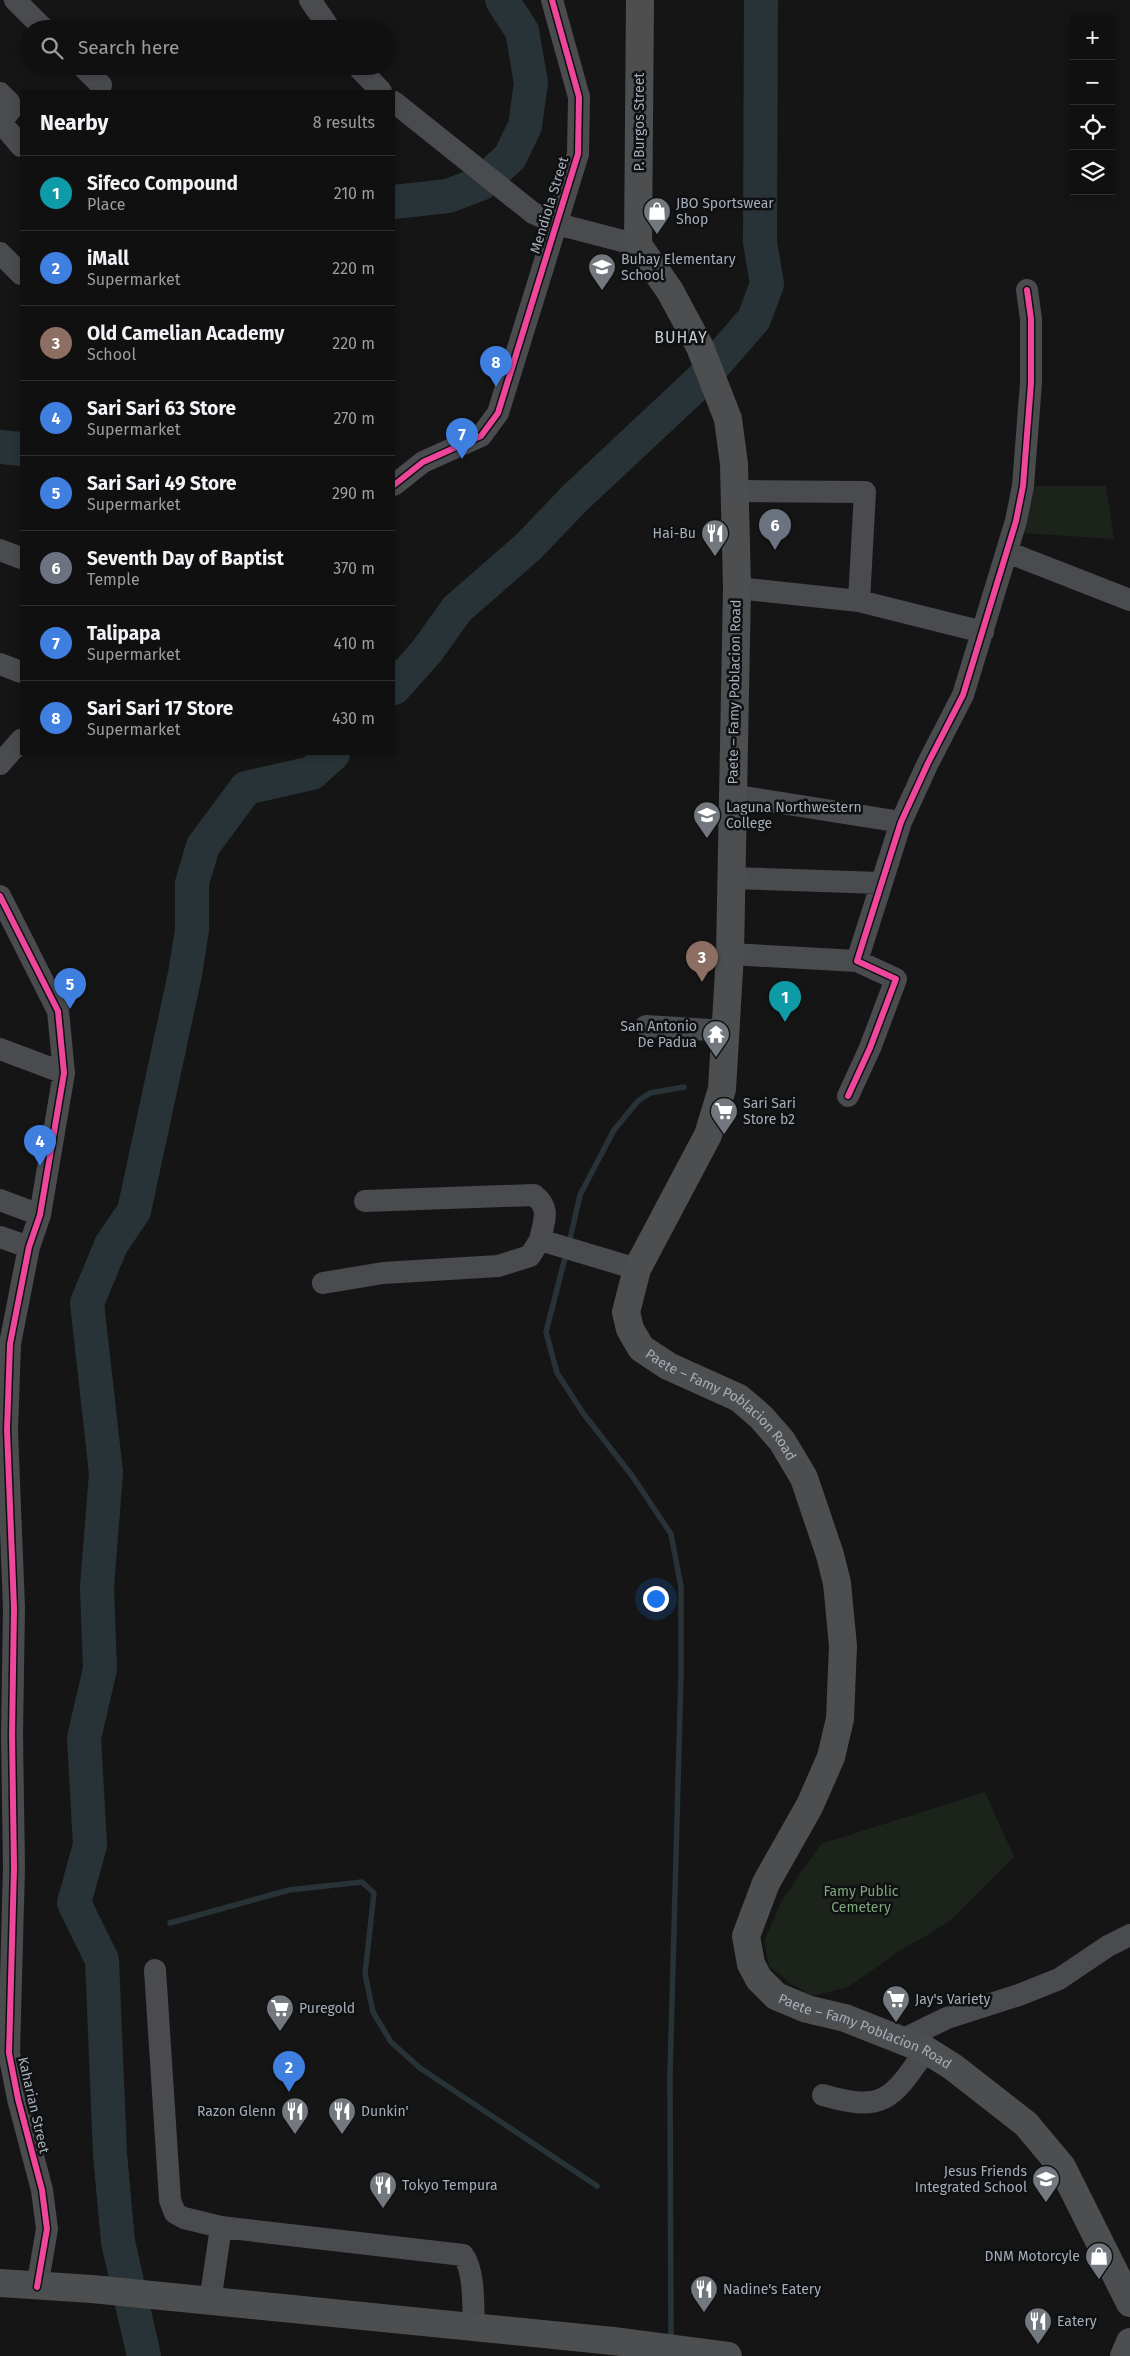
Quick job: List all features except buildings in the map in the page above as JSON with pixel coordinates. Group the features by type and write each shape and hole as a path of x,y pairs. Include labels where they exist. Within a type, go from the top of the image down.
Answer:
{"main road":[{"name":"P. Burgos Street","path":"638,245 640,0"},
{"name":"Paete – Famy Poblacion Road","path":"638,245 670,291 700,347 721,396 728,419 734,464 737,588 731,795 730,954 722,1089 708,1134 637,1269 626,1312 630,1329 640,1348 668,1366 739,1398 761,1417 782,1440 804,1478 820,1522 837,1584 843,1646 840,1719 831,1757 810,1805 766,1883 746,1936 751,1964 759,1979 776,1996 807,2008 845,2018 914,2045 967,2077 1026,2124 1062,2167 1130,2303"},
{"path":"0,2283 37,2287 92,2289 157,2297 613,2341 728,2356"},
{"path":"1124,2356 1130,2342"}],"street":[{"path":"15,0 35,20"},
{"path":"310,0 324,20"},
{"name":"Mendiola Street","path":"395,484 423,462 481,436 498,413 578,154 579,97 552,0"},
{"path":"91,75 101,85"},
{"path":"366,75 380,90"},
{"path":"0,93 12,108 3,120 3,125 20,145"},
{"path":"395,103 524,207 557,224 638,245"},
{"path":"0,253 20,273"},
{"path":"857,961 901,822 928,763 963,695 984,632 1007,552 1023,486 1029,411 1031,319 1027,290"},
{"path":"735,491 865,492 859,601"},
{"path":"0,550 20,558"},
{"path":"1007,552 1130,600"},
{"path":"737,588 859,601 984,632"},
{"path":"0,664 20,672"},
{"path":"0,764 20,741"},
{"path":"731,795 901,822"},
{"path":"731,878 881,883"},
{"name":"Kaharian Street","path":"0,896 58,1011 64,1073 40,1215 29,1247 10,1344 7,1430 5,1545 7,1608 6,1735 9,2052 18,2099 44,2200 47,2229 37,2287"},
{"path":"730,954 857,961 896,979 870,1048 848,1096"},
{"path":"646,1026 726,1030"},
{"path":"0,1049 64,1073"},
{"path":"323,1283 383,1272 498,1266 530,1256 540,1240 546,1213 543,1202 534,1195 365,1201"},
{"path":"0,1200 40,1215"},
{"path":"0,1237 29,1247"},
{"path":"540,1240 637,1269"},
{"path":"823,2095 850,2103 869,2103 882,2099 899,2088 914,2045 947,2018 1019,1995 1059,1979 1108,1946 1130,1935"},
{"path":"156,1970 170,2200 174,2214 221,2227 464,2255 470,2272 474,2328"},
{"path":"210,2302 221,2227"}],"green space":[{"path":"1023,486 1106,486 1114,539 1022,533"},
{"name":"Famy Public Cemetery","path":"985,1792 1014,1857 952,1919 904,1948 848,1987 812,1996 790,1983 769,1966 764,1941 782,1900 821,1844"}],"waterway":[{"path":"395,202 448,196 482,183 510,157 525,126 531,83 522,31 502,0"},
{"path":"395,687 427,651 457,609 528,547 574,499 701,380 754,319 767,284 760,242 761,0"},
{"path":"0,447 20,449"},
{"path":"144,2356 118,2242 110,2154 102,1960 74,1903 90,1845 84,1738 100,1669 97,1587 106,1473 87,1303 111,1245 134,1211 185,974 192,930 192,883 203,846 246,788 312,773 332,755"},
{"path":"570,1239 580,1195 614,1130 638,1101 650,1093 684,1087"},
{"path":"566,1254 546,1332 557,1373 583,1413 633,1477 671,1534 681,1587 681,1674 670,2075 671,2340"},
{"path":"170,1923 289,1890 362,1882 374,1893 365,1974 373,2012 391,2042 420,2068 597,2186"}],"cycle path":[{"path":"395,484 423,462 481,436 498,413 578,154 579,97 552,0"},
{"path":"848,1096 870,1048 896,979 857,961 901,822 928,763 963,695 1016,521 1023,486 1031,383 1031,319 1027,290"},
{"path":"0,896 58,1011 64,1073 40,1215 29,1247 10,1344 7,1430 14,1608 12,1735 14,1868 9,2053 18,2099 42,2190 47,2229 37,2287"}],"place":[{"name":"JBO Sportswear Shop","path":"657,235"},
{"name":"Buhay Elementary School","path":"602,291"},
{"name":"Sari Sari 17 Store","path":"496,387"},
{"name":"Talipapa","path":"462,459"},
{"name":"Seventh Day of Baptist","path":"775,550"},
{"name":"Hai-Bu","path":"715,557"},
{"name":"Laguna Northwestern College","path":"707,839"},
{"name":"Old Camelian Academy","path":"702,982"},
{"name":"Sari Sari 49 Store","path":"70,1009"},
{"name":"Sifeco Compound","path":"785,1022"},
{"name":"San Antonio De Padua","path":"716,1058"},
{"name":"Sari Sari Store b2","path":"724,1135"},
{"name":"Sari Sari 63 Store","path":"40,1166"},
{"name":"Jay's Variety","path":"896,2023"},
{"name":"Puregold","path":"280,2032"},
{"name":"iMall","path":"289,2092"},
{"name":"Razon Glenn","path":"295,2135"},
{"name":"Dunkin'","path":"342,2135"},
{"name":"Jesus Friends Integrated School","path":"1046,2203"},
{"name":"Tokyo Tempura","path":"383,2209"},
{"name":"DNM Motorcyle","path":"1099,2280"},
{"name":"Nadine's Eatery","path":"704,2313"},
{"name":"Eatery","path":"1038,2345"}],"district":[{"name":"BUHAY","path":"681,337"}]}
